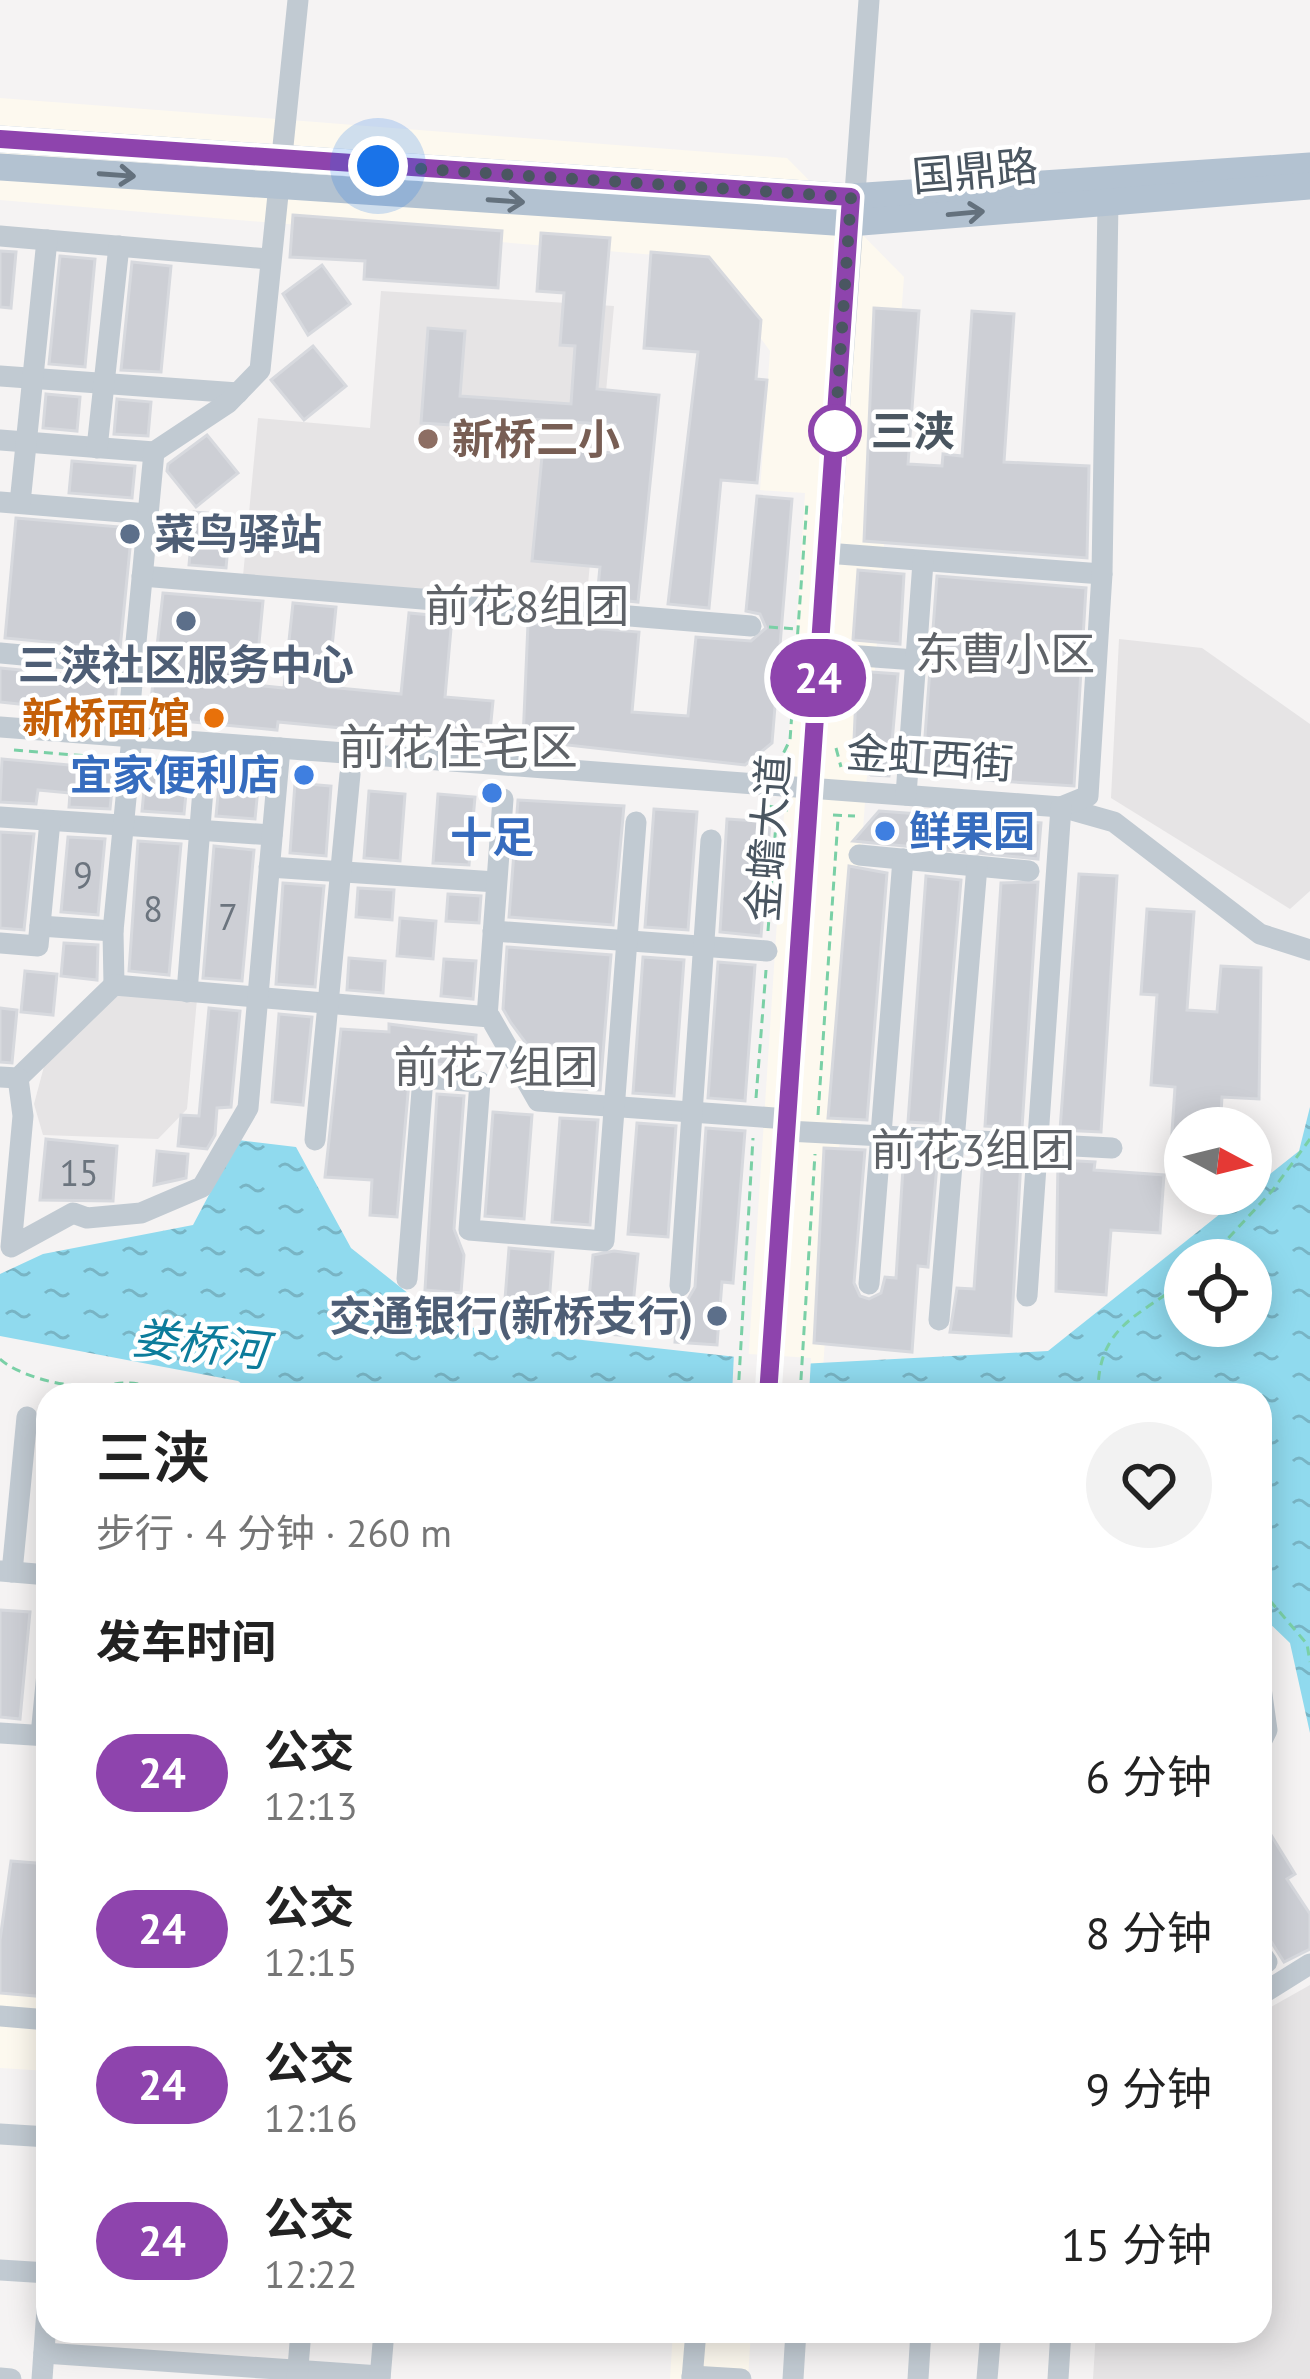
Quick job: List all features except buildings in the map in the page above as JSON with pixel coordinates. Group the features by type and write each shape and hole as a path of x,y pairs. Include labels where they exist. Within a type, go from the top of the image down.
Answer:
{"main road":[{"name":"国鼎路","path":"0,139 279,173"},
{"name":"国鼎路","path":"850,210 1310,166"},
{"name":"国鼎路","path":"0,167 279,173 850,210 1108,202 1310,186"}],"street":[{"path":"0,440 154,452 238,393 260,370 298,0"},
{"name":"金蟾大道","path":"769,1383 868,0"},
{"path":"1027,1296 1061,807 1088,796 1102,574 1108,202"},
{"path":"0,236 268,259"},
{"path":"47,240 26,442 10,503 148,514"},
{"path":"97,448 119,246"},
{"path":"0,376 238,393"},
{"path":"114,985 113,932 131,691 154,452"},
{"path":"826,554 1102,574"},
{"path":"906,795 923,562"},
{"path":"142,576 751,626"},
{"path":"0,653 134,665"},
{"path":"819,653 916,660"},
{"name":"金虹西街","path":"0,728 1061,807 1114,822 1260,934 1310,950"},
{"path":"6,1247 73,1213 87,1218 141,1213 202,1187 248,1108 280,748"},
{"path":"188,992 205,764"},
{"path":"314,1140 350,774"},
{"path":"503,799 487,1017 538,1101 754,1117 817,1132 1112,1148"},
{"path":"0,817 272,835"},
{"path":"0,943 38,946 50,820"},
{"path":"407,1279 423,1078 480,1082 469,1230 604,1240 636,822"},
{"path":"680,1286 711,840"},
{"path":"859,855 1029,871"},
{"path":"869,1284 903,859"},
{"path":"939,1321 977,866"},
{"path":"268,868 496,882"},
{"path":"40,926 113,932"},
{"path":"493,931 767,952"},
{"path":"6,1247 23,1116 9,1077 114,985 487,1017"},
{"path":"27,1417 6,1572 36,1574"},
{"path":"0,1733 36,1735"},
{"path":"1272,1988 1310,1964"},
{"path":"0,2016 36,2019"},
{"path":"0,2134 36,2136"},
{"path":"0,2270 36,2272"},
{"path":"42,2379 45,2343"},
{"path":"297,2374 300,2343"},
{"path":"44,2353 380,2377 383,2343"},
{"path":"695,2343 692,2377 741,2379"},
{"path":"793,2379 795,2343"},
{"path":"918,2379 920,2343"},
{"path":"987,2379 990,2343"},
{"path":"1058,2379 1060,2343"},
{"path":"0,2378 11,2379"}],"path":[{"path":"760,768 781,765 790,740 807,503"},
{"path":"751,626 797,630"},
{"path":"801,1383 841,760 835,744 814,742"},
{"path":"738,1383 777,808"},
{"path":"1227,1239 1272,1191 1310,1139"},
{"path":"1098,1383 1097,1366 1115,1329 1164,1295"},
{"path":"0,1359 13,1371 68,1383"},
{"path":"107,1383 141,1383"},
{"path":"1272,1603 1307,1644 1310,1662"}],"shaded area":[{"path":"0,98 787,158 904,277 822,1383 747,1383 805,493 760,490 770,351 703,259 0,200"},
{"name":"新桥二小","path":"381,291 614,306 586,606 243,576 258,418 370,428"},
{"path":"1119,639 1202,648 1310,724 1310,891 1290,909 1111,798"},
{"path":"120,992 197,999 187,1109 158,1139 43,1135 34,1104 46,1059"},
{"path":"0,1958 36,1961 36,2070 0,2068"},
{"path":"1310,1985 1310,2379 1093,2379 1095,2343 1272,2343 1272,2006"},
{"path":"672,2343 750,2343 748,2379 670,2379"}],"water":[{"name":"娄桥河","path":"1310,1107 1310,1733 1290,1643 1272,1626 1272,1383 241,1383 0,1336 0,1274 43,1254 193,1225 238,1140 296,1147 351,1248 448,1325 800,1364 1048,1351 1164,1259 1164,1347 1272,1347 1272,1239 1189,1239 1219,1215 1272,1215 1272,1173 1299,1151"}],"pier":[{"path":"734,1353 811,1358 810,1383 733,1383"}],"bus line":[{"name":"24","path":"0,139 851,197 769,1383"}],"place":[{"name":"三浃","path":"835,431"},
{"name":"新桥二小","path":"428,439"},
{"name":"菜鸟驿站","path":"130,534"},
{"name":"三浃社区服务中心","path":"186,621"},
{"name":"新桥面馆","path":"214,718"},
{"name":"宜家便利店","path":"304,775"},
{"name":"十足","path":"492,793"},
{"name":"鲜果园","path":"885,831"},
{"name":"交通银行(新桥支行)","path":"717,1316"}],"district":[{"name":"前花8组团","path":"527,606"},
{"name":"东曹小区","path":"1005,654"},
{"name":"前花住宅区","path":"458,747"},
{"name":"前花7组团","path":"496,1067"},
{"name":"前花3组团","path":"973,1150"}],"route":[{"path":"378,166 851,197 835,431"}]}
